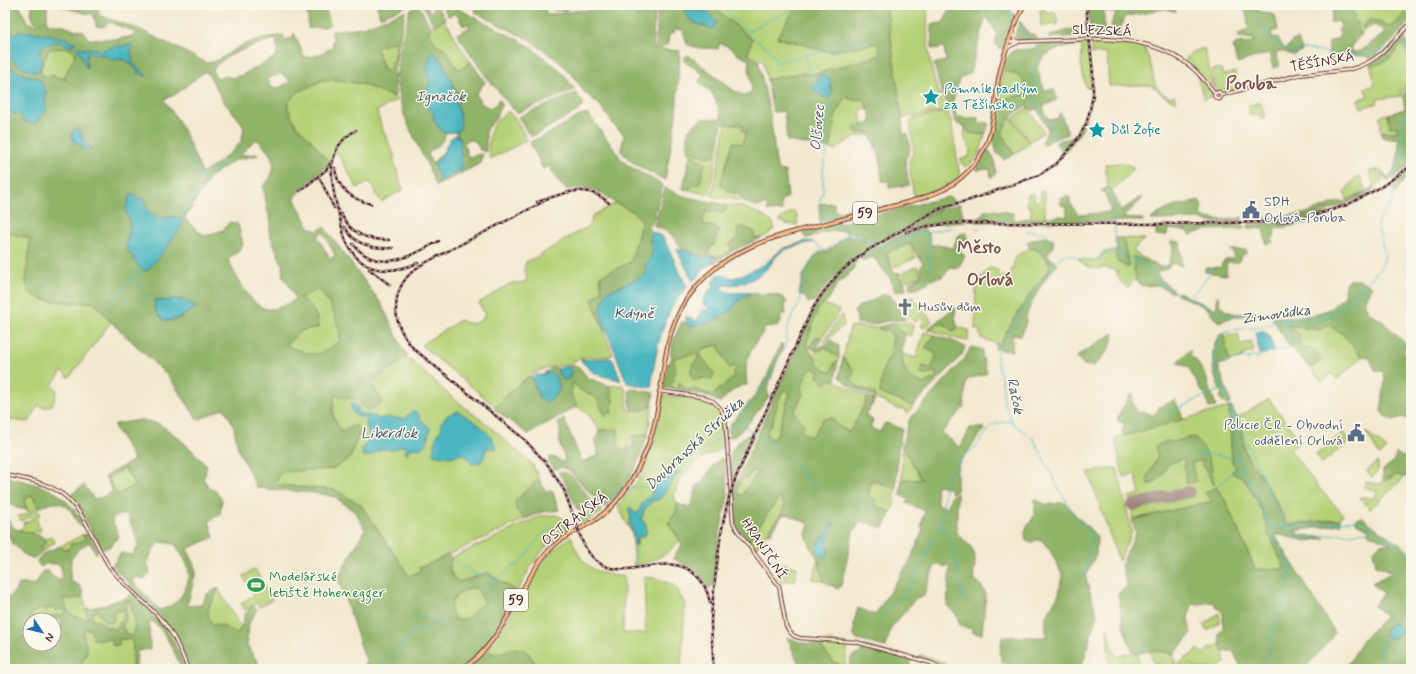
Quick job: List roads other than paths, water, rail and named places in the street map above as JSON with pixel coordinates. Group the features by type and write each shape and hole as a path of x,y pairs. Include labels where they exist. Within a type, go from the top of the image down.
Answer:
{"main road":[{"name":"59","path":"659,391 669,337 680,310 693,290 715,268 734,254 785,234 922,199 944,190 968,173 980,156 988,139 992,123 998,78 1008,42 1024,5"},
{"name":"TĚŠÍNSKÁ","path":"1222,95 1298,75 1346,70 1369,62 1382,53 1411,23"},
{"path":"1005,52 1010,46 1019,42 1013,37 1014,28"},
{"name":"SLEZSKÁ","path":"1008,42 1112,39 1137,43 1166,52 1178,58 1205,79 1215,93"},
{"path":"1219,92 1222,95 1220,98 1216,98 1214,96 1215,93 1219,92"},
{"name":"HRANIČNÍ","path":"659,391 702,397 715,402 722,411 726,429 733,522 737,530 779,586 786,626 790,633 800,638 850,641 924,661 945,669"},
{"name":"OSTRAVSKÁ","path":"462,669 480,656 489,644 532,573 547,552 562,539 604,513 623,493 636,472 648,447 655,419 659,391"},
{"path":"5,474 45,485 59,492 69,500 83,518 102,555 113,570 158,616 174,637 188,669"}],"water":[{"path":"550,5 579,5 572,6 566,10 554,10"},
{"path":"579,5 613,5 589,9"},
{"path":"613,5 651,6 649,9 642,7 625,8"},
{"path":"686,10 708,12 717,23 713,29 697,24 687,16 685,12"},
{"path":"5,25 12,33 16,34 20,31 37,32 66,38 70,42 76,43 72,47 66,45 65,43 54,42 40,49 40,56 43,59 39,70 35,72 18,65 9,56 5,43"},
{"path":"124,45 131,45 134,48 131,49 131,56 133,57 132,62 147,76 140,73 138,74 137,69 131,65 129,61 118,58 113,61 109,57 101,54 86,54 87,68 85,67 81,54 76,49 78,47 83,49 90,48 103,50 116,46 121,47"},
{"name":"Ignačok","path":"431,52 434,53 443,63 445,70 452,80 453,87 457,94 461,127 456,132 445,133 441,130 433,119 434,114 429,109 425,98 429,85 427,70"},
{"path":"5,64 6,66 20,73 40,79 46,92 46,103 44,103 47,108 44,115 37,120 36,123 31,124 28,121 24,122 18,114 14,114 5,108"},
{"path":"820,75 828,76 830,79 831,90 833,92 830,98 823,97 814,91 813,85 819,81"},
{"path":"77,129 81,132 81,137 84,138 83,141 89,145 92,149 91,150 87,147 84,150 83,147 74,142 72,137 73,130"},
{"path":"454,136 459,136 460,139 462,169 439,182 439,174 435,169 434,163 441,157 449,141"},
{"path":"131,194 143,199 147,209 155,217 183,219 179,230 163,252 146,271 140,268 125,245 130,235 129,217 125,210"},
{"name":"Kdyně","path":"651,231 663,237 687,287 671,309 661,334 651,388 627,383 602,319 600,310 607,292 641,277 648,272 645,269 645,264 648,263 653,251 650,243"},
{"path":"806,241 814,242 784,250 776,256 767,269 754,278 739,284 720,286 731,293 751,293 737,302 733,309 716,320 705,324 690,326 686,323 686,316 696,321 699,318 701,310 710,310 710,308 703,304 704,299 710,289 714,288 712,283 718,274 733,278 747,273 765,264 782,249"},
{"path":"676,248 704,257 716,257 713,262 703,269 699,276 693,281"},
{"path":"173,299 186,301 196,307 175,319 162,319 155,310 154,301"},
{"path":"1262,331 1268,334 1274,348 1273,352 1260,354 1255,333"},
{"path":"610,358 613,360 621,381 596,374 580,360"},
{"path":"568,366 572,370 570,373 570,378 565,380 562,379 557,370"},
{"path":"551,372 557,379 560,389 551,400 545,402 544,400 540,400 532,378 535,375"},
{"name":"Liberďok","path":"352,403 358,407 361,414 375,416 378,419 387,417 404,419 411,412 416,411 422,421 430,428 427,443 422,448 410,449 407,454 404,452 408,448 401,446 392,450 381,449 371,456 363,456 362,450 368,439 366,423 367,417 360,417 353,413 350,404"},
{"name":"Liberďok","path":"458,411 485,430 490,435 497,448 486,448 481,462 472,464 463,454 449,457 433,454 436,437 442,428 440,424 448,415"},
{"path":"681,470 660,499 652,501 644,510 641,520 646,524 646,534 641,537 638,536 636,546 629,523 631,517 629,508 631,508 634,513 638,513 643,502 652,494 654,483 665,480"},
{"path":"833,523 833,528 827,541 828,554 825,558 820,556 818,553 817,544"},
{"path":"1391,623 1402,630 1401,633 1393,639 1384,634"}],"waterway":[{"name":"Olšovec","path":"720,5 755,39 770,50 776,63 805,55 809,70 820,82"},
{"path":"1009,5 1010,13 1015,20"},
{"path":"748,31 790,10"},
{"path":"1255,17 1264,26 1274,42 1292,52 1303,49 1322,51 1329,54 1364,55 1383,50"},
{"path":"1017,22 1032,40"},
{"path":"805,55 874,38"},
{"path":"1386,50 1393,47 1401,40 1411,59"},
{"path":"1034,42 1040,52 1032,76 1036,85 1034,97 1040,112 1053,128 1053,137 1062,151"},
{"path":"1067,254 1082,259 1094,260 1108,253 1117,253 1137,260 1147,266 1158,281 1169,289 1231,316 1264,313 1271,318 1287,320 1314,316 1332,310 1374,276 1383,264 1385,254 1377,225 1379,219 1390,206 1396,189 1395,173 1401,160 1403,149 1401,125 1408,110 1408,92 1411,86"},
{"name":"Olšovec","path":"830,98 832,105 827,119 825,145 827,152 823,170 823,192 820,199 822,212 824,214 833,214 836,219"},
{"path":"186,138 186,143 192,161 204,182"},
{"path":"182,218 210,173 242,149"},
{"path":"1402,158 1411,150"},
{"path":"1109,193 1114,206 1115,234 1120,253"},
{"name":"Olšovec","path":"837,222 842,230 848,234"},
{"path":"812,242 826,251 848,234 889,245 916,234 951,228"},
{"path":"975,228 980,229"},
{"path":"1027,231 1046,233 1051,243"},
{"path":"925,233 931,270"},
{"path":"833,283 863,255 877,247 885,245"},
{"name":"Doubravská Stružka","path":"679,471 740,419 757,398 773,371 786,343 787,329 800,302 807,269 821,249"},
{"name":"Račok","path":"964,600 953,545 949,536 941,526 946,478 965,455 977,446 991,426 998,423 1012,421 1004,403 1002,381 997,361 997,352 1008,333 1016,323 1036,287 1050,271 1055,262 1064,254"},
{"path":"1121,261 1130,265 1134,265 1139,262"},
{"path":"107,308 126,286 140,265"},
{"path":"1189,299 1210,274 1208,268"},
{"path":"142,269 138,282 143,294 151,301 154,301"},
{"name":"Zimovůdka","path":"1362,285 1364,289 1363,291 1342,309 1326,318 1317,321 1292,324 1276,323 1254,328 1238,329 1222,334 1219,337 1215,367 1230,406 1237,455 1270,527 1280,528 1356,520 1361,521 1385,539 1395,543 1411,556"},
{"path":"1258,358 1262,355 1289,347 1293,344 1292,338 1287,333 1288,324"},
{"path":"1247,358 1259,356"},
{"path":"1216,364 1246,358 1249,360"},
{"path":"1162,411 1178,409 1202,397 1223,389"},
{"path":"1231,408 1285,527"},
{"path":"740,419 749,430 779,449"},
{"path":"1012,422 1033,438 1061,493 1092,536 1092,542 1083,575"},
{"path":"946,452 956,458 959,462"},
{"path":"1198,454 1239,459"},
{"path":"786,455 787,459 798,468 804,477 816,488"},
{"path":"1212,491 1241,467"},
{"path":"629,488 656,487"},
{"path":"486,593 493,583 511,567 519,564 540,537 552,527 566,526 582,520 601,507 615,493 626,488"},
{"path":"880,617 894,606 905,594 924,560 932,539 941,527"},
{"path":"1270,527 1283,552 1285,562 1300,587"},
{"path":"1284,528 1296,535 1307,537 1368,532 1370,528"},
{"name":"Doubravská Stružka","path":"636,545 637,569"},
{"path":"453,560 474,574 478,575 484,573 495,580"},
{"path":"1266,669 1270,644 1277,617 1288,589 1288,566"},
{"path":"1397,625 1407,605 1408,592 1411,588"},
{"path":"418,612 422,616 435,618 438,623"},
{"path":"376,669 401,648 411,632 440,623 446,629"},
{"path":"1377,669 1380,662 1382,644 1387,636"}],"railway":[{"path":"713,669 711,612 720,541 728,502 736,477 812,310 822,294 839,273 865,252 933,212 1039,175 1056,164 1069,150 1079,137 1086,124 1093,95 1093,75 1086,5"},
{"path":"356,130 345,138 338,146 332,166 335,200 346,241 352,252 360,260 368,266 377,269 397,269 418,263"},
{"path":"300,191 326,170 332,161"},
{"path":"906,232 928,226 956,223 1156,224 1280,222 1312,216 1347,205 1381,187 1411,166"},
{"path":"335,168 339,182 346,192 357,199 371,204"},
{"path":"320,179 334,208"},
{"path":"537,202 565,193 582,191 591,192 600,196 609,203"},
{"path":"543,202 421,265 410,274 403,283 398,294 396,305 400,327 414,349 524,439 548,465 564,490 583,543 594,559 608,567 622,569 668,564 682,567 696,575 701,581 707,591 710,603"},
{"path":"341,214 350,227 361,235 374,239 389,240"},
{"path":"345,227 354,238 365,245 379,248 393,248"},
{"path":"353,244 363,254 373,259 384,261 406,257 439,241"},
{"path":"369,269 390,285"}],"place":[{"name":"Pomník padlým za Těšínsko","path":"931,97"},
{"name":"Důl Žofie","path":"1097,130"},
{"name":"SDH Orlová-Poruba","path":"1251,210"},
{"name":"Husův dům","path":"905,307"},
{"name":"Policie ČR - Obvodní oddělení Orlová","path":"1356,433"},
{"name":"Modelářské letiště Hohenegger","path":"256,585"}],"district":[{"name":"Poruba","path":"1251,84"},
{"name":"Město","path":"979,248"},
{"name":"Orlová","path":"990,280"}]}
